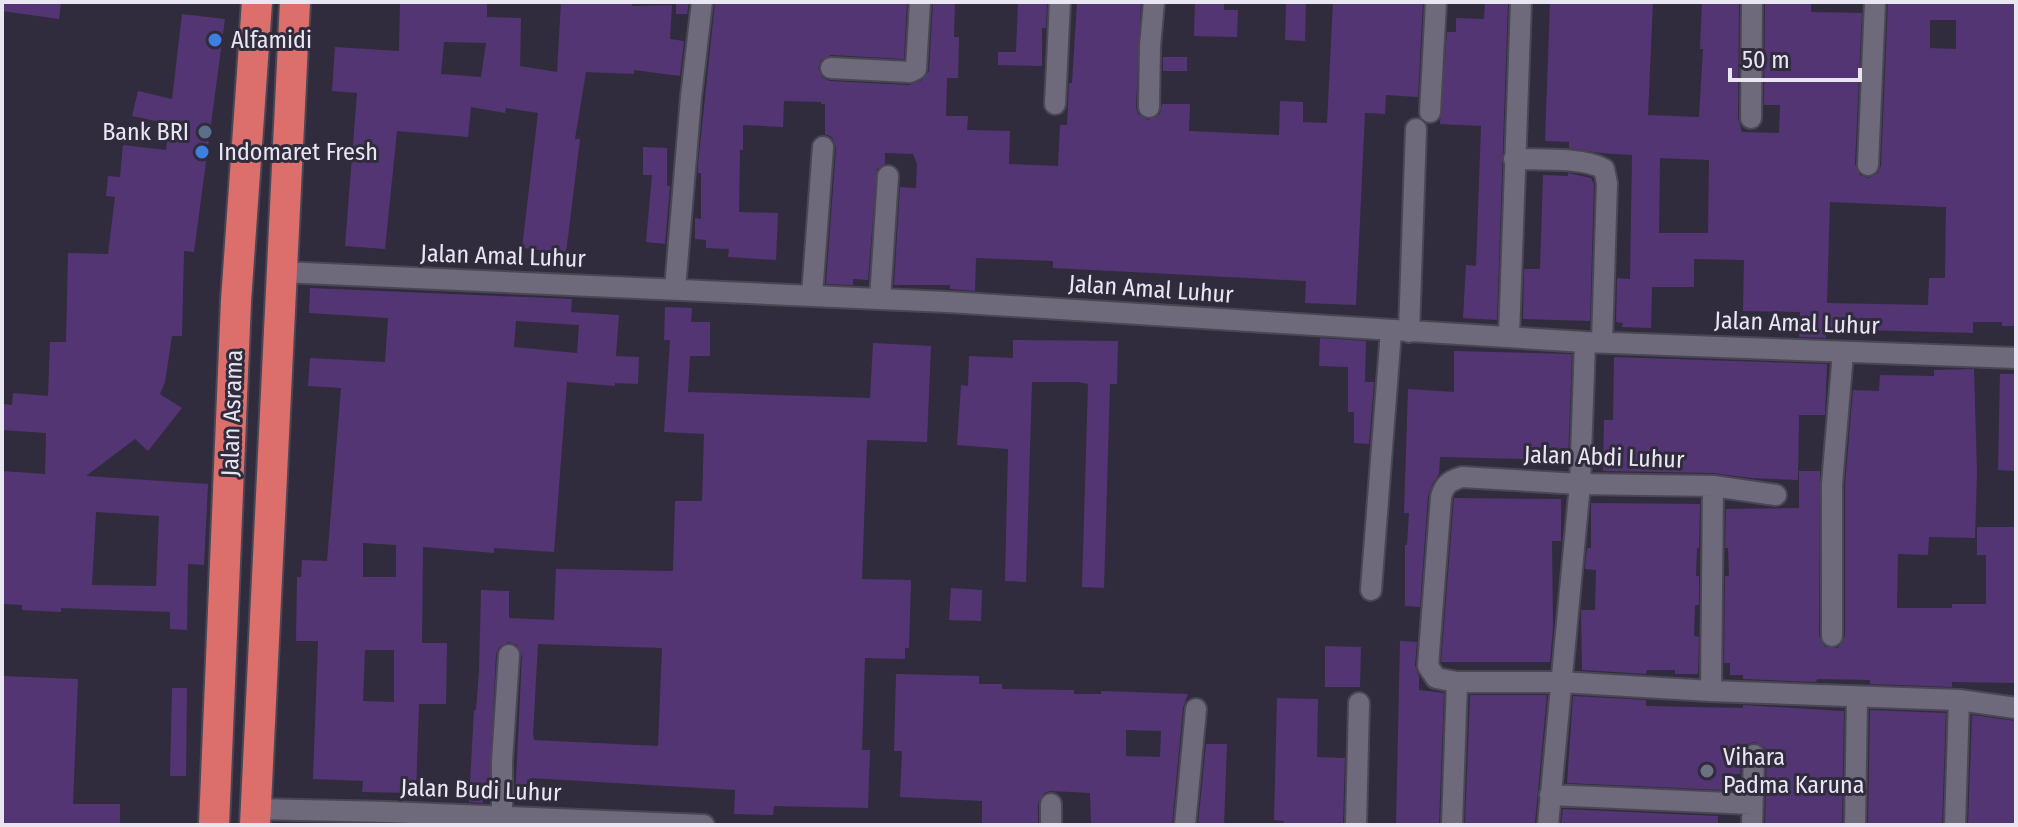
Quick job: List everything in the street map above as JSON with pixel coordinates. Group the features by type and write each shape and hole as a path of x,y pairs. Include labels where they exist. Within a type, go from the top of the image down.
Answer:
{"highway":[{"name":"Jalan Asrama","path":"214,825 236,301 257,2"},
{"name":"Jalan Asrama","path":"255,817 295,2"}],"street":[{"path":"675,289 702,2"},
{"path":"831,68 910,72 916,69 920,2"},
{"path":"1055,104 1060,2"},
{"path":"1149,107 1154,2"},
{"path":"1430,112 1436,2"},
{"path":"1509,336 1521,2"},
{"path":"1751,118 1752,2"},
{"path":"1868,165 1875,2"},
{"path":"1371,590 1400,331 1416,129"},
{"path":"812,295 823,147"},
{"path":"1514,159 1597,165 1604,169 1607,183 1548,825"},
{"path":"880,299 888,176"},
{"name":"Jalan Amal Luhur","path":"282,272 812,295 1594,342 2016,358"},
{"path":"1832,636 1832,484 1843,352"},
{"name":"Jalan Abdi Luhur","path":"1457,682 1436,678 1428,666 1441,497 1444,487 1453,480 1462,477 1580,484 1713,486 1776,495"},
{"path":"1711,691 1713,486"},
{"path":"502,817 502,761 509,655"},
{"path":"1452,825 1457,682 1560,682 1959,700 2016,708"},
{"path":"1855,825 1857,697"},
{"path":"1955,825 1959,700"},
{"path":"1356,825 1359,703"},
{"path":"1185,825 1196,709"},
{"path":"1752,825 1754,755"},
{"path":"1550,795 1752,804"},
{"path":"1051,804 1051,825"},
{"name":"Jalan Budi Luhur","path":"255,817 502,817 704,825"}],"building":[{"path":"2,2 61,2 59,19 2,11"},
{"path":"400,2 487,2 487,17 521,18 520,66 557,72 561,2 672,5 670,39 684,41 680,76 634,70 634,74 586,72 575,139 580,139 566,253 522,248 538,113 506,108 505,113 471,107 468,137 397,131 385,249 345,246 357,93 332,91 335,47 399,51","holes":["444,42 486,43 481,77 441,74"]},
{"path":"676,2 689,2 687,14 676,14"},
{"path":"715,2 907,2 904,59 831,55 821,60 818,68 823,78 830,81 909,85 922,80 929,71 933,2 955,2 954,37 959,37 958,78 947,78 946,116 968,116 967,130 1010,131 1009,164 1058,166 1060,125 1067,125 1069,83 1072,83 1077,2 1141,2 1136,107 1138,114 1148,120 1160,114 1162,104 1190,104 1189,131 1279,135 1280,101 1303,102 1303,122 1327,123 1333,2 1423,2 1418,97 1386,95 1385,114 1365,113 1356,305 1305,303 1306,281 1053,268 1053,261 976,258 975,291 950,289 950,285 894,285 900,187 916,188 917,164 913,154 885,153 885,164 877,169 868,280 853,279 853,285 826,284 836,148 832,137 825,134 825,104 821,102 784,101 783,127 743,125 739,212 778,213 776,260 728,257 729,249 706,248 706,240 695,239 695,218 701,219 701,173 698,173 698,164"},
{"path":"1018,2 1047,2 1046,28 1042,28 1042,66 998,65 998,52 1016,52"},
{"path":"1195,2 1224,2 1224,10 1238,10 1237,37 1194,36"},
{"path":"1286,2 1306,2 1305,41 1285,40"},
{"path":"1485,2 1508,2 1497,320 1463,318 1466,265 1476,266 1481,126 1440,124 1447,32 1456,32 1456,18 1484,19"},
{"path":"1550,2 1653,2 1648,115 1699,117 1702,2 1739,2 1738,118 1742,132 1779,133 1780,105 1764,105 1765,2 1811,2 1811,12 1862,13 1855,164 1860,175 1868,178 1878,173 1881,166 1888,2 2016,2 2016,326 2002,326 2002,322 1973,322 1973,333 1826,329 1826,338 1799,337 1800,312 1743,311 1744,260 1694,259 1694,287 1652,287 1651,328 1622,327 1623,323 1616,322 1617,278 1630,279 1632,155 1600,153 1569,148 1569,142 1545,141","holes":["1930,20 1956,20 1956,49 1930,48","1660,158 1709,160 1708,233 1659,233","1830,202 1946,207 1945,278 1929,278 1928,305 1827,303"]},
{"path":"182,14 225,19 194,252 184,251 182,336 172,336 165,382 160,394 182,408 148,451 135,439 86,476 208,484 204,565 188,564 187,630 170,629 170,612 61,608 61,612 22,610 22,605 2,604 2,471 45,474 46,433 2,430 4,404 12,405 13,393 48,396 50,342 66,342 68,253 108,254 115,197 106,196 108,176 120,177 123,145 166,150 169,124 132,116 138,91 172,99","holes":["96,512 159,516 156,586 92,585"]},
{"path":"1163,57 1187,57 1187,71 1163,71"},
{"path":"643,147 667,148 667,186 670,186 665,244 646,242 652,175 643,175"},
{"path":"1568,173 1591,178 1594,184 1590,321 1523,319 1524,269 1540,269 1543,175 1568,176"},
{"path":"310,288 572,299 571,312 619,315 616,356 639,357 638,384 615,383 615,386 567,382 554,552 494,548 494,553 423,547 422,643 447,643 446,704 419,704 416,793 362,792 363,781 313,779 318,641 296,641 297,577 301,577 302,560 327,561 341,388 308,386 310,358 385,362 388,318 309,313","holes":["516,321 579,325 577,353 514,347","363,543 396,545 396,577 363,577","365,650 394,650 394,702 363,701"]},
{"path":"665,307 692,308 691,322 710,322 710,356 690,356 688,392 870,398 873,343 931,346 927,442 867,440 862,579 911,580 909,648 905,648 905,659 865,658 862,750 870,750 868,808 774,806 773,815 734,814 735,790 530,778 528,798 515,798 522,656 517,645 509,642 499,647 496,654 489,798 483,799 483,803 469,802 479,672 481,590 509,591 509,618 554,620 556,569 673,571 675,501 702,501 704,434 664,432 670,340 664,340","holes":["538,644 662,648 658,746 534,740"]},
{"path":"1320,338 1366,341 1365,382 1374,382 1369,444 1354,443 1354,412 1348,412 1348,367 1319,366"},
{"path":"1013,340 1118,341 1117,384 1110,384 1104,588 1082,587 1088,384 1078,382 1032,382 1026,582 1005,581 1008,449 957,445 961,385 968,386 969,356 1013,358"},
{"path":"1454,351 1572,354 1568,460 1440,457 1439,474 1428,496 1420,607 1405,606 1405,545 1409,513 1404,513 1408,389 1454,392"},
{"path":"1614,357 1827,364 1825,415 1799,415 1798,480 1713,473 1603,471 1604,420 1613,420"},
{"path":"1974,369 1975,538 1929,537 1928,555 1898,554 1897,608 1952,608 1952,604 1986,604 1986,555 1977,555 1977,527 2016,527 2016,683 1952,682 1952,687 1870,684 1870,680 1817,679 1816,682 1743,679 1743,675 1730,675 1730,663 1724,663 1725,576 1729,576 1728,548 1725,548 1726,509 1799,508 1799,471 1820,471 1819,636 1825,647 1838,648 1845,636 1845,485 1853,390 1879,391 1880,375 1934,376 1934,370"},
{"path":"2000,374 2016,374 2016,471 1998,470"},
{"path":"1454,498 1561,499 1561,541 1552,541 1553,628 1550,662 1441,662"},
{"path":"1591,503 1700,504 1696,576 1699,576 1699,605 1695,605 1694,636 1699,637 1698,674 1675,674 1675,670 1647,670 1646,674 1582,670 1581,610 1595,610 1596,570 1585,569 1587,548 1591,548"},
{"path":"951,588 982,590 981,621 949,620"},
{"path":"1400,641 1417,642 1415,665 1419,690 1444,693 1439,825 1396,825"},
{"path":"1325,646 1361,647 1360,687 1325,687"},
{"path":"896,674 979,676 979,684 1002,684 1002,689 1074,690 1074,694 1101,694 1101,691 1188,694 1183,708 1172,825 1091,825 1090,793 1050,791 1044,793 1038,803 1038,825 982,825 982,801 900,797 902,751 894,751","holes":["1126,730 1161,731 1160,757 1126,756"]},
{"path":"2,676 78,679 73,804 120,804 120,825 2,825"},
{"path":"172,688 187,688 186,776 170,776"},
{"path":"1470,695 1547,695 1535,823 1465,824"},
{"path":"1573,696 1646,700 1646,706 1743,708 1743,705 1844,711 1842,825 1765,825 1767,755 1765,748 1755,742 1743,749 1740,774 1722,774 1722,790 1567,783"},
{"path":"1277,698 1318,699 1317,757 1345,758 1343,825 1283,825 1284,821 1274,820"},
{"path":"1870,710 1946,713 1942,825 1868,825"},
{"path":"1972,715 2016,721 2016,825 1968,825"},
{"path":"1206,744 1227,744 1224,825 1198,825"},
{"path":"1563,809 1718,816 1718,825 1568,825 1561,824"}],"place":[{"name":"Alfamidi","path":"215,40"},
{"name":"Bank BRI","path":"205,132"},
{"name":"Indomaret Fresh","path":"202,152"},
{"name":"Vihara Padma Karuna","path":"1707,771"}]}
